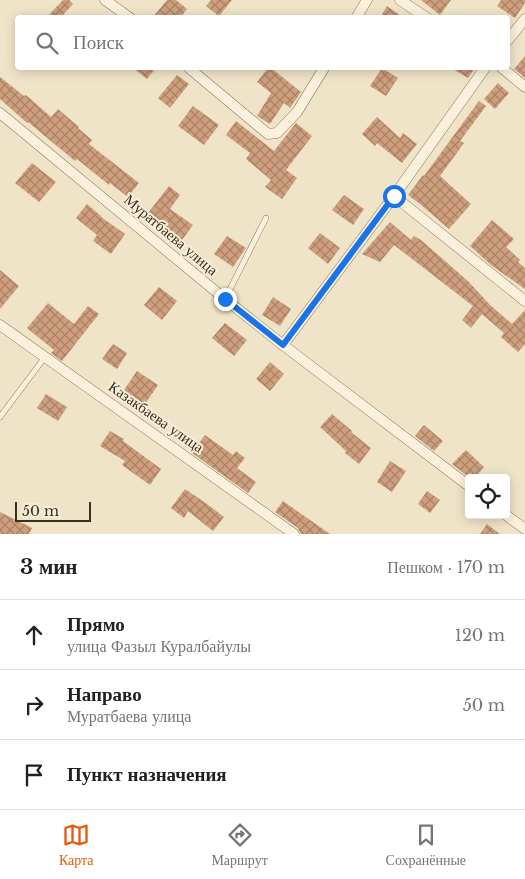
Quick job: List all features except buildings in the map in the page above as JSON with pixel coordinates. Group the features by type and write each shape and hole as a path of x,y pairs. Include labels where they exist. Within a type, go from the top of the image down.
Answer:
{"street":[{"path":"358,15 366,0"},
{"path":"400,0 422,15"},
{"path":"107,1 126,15"},
{"path":"510,38 525,19"},
{"path":"191,70 268,134 277,133 297,112 323,70"},
{"path":"283,345 394,196 484,70"},
{"path":"504,70 525,87"},
{"name":"Муратбаева улица","path":"0,113 225,299 465,483"},
{"path":"394,196 525,301"},
{"name":"Казакбаева улица","path":"0,325 294,534"},
{"path":"510,518 525,529"}],"lane":[{"path":"225,299 266,218"},
{"path":"0,417 45,357"}],"route":[{"path":"225,299 283,345 394,196"}]}
